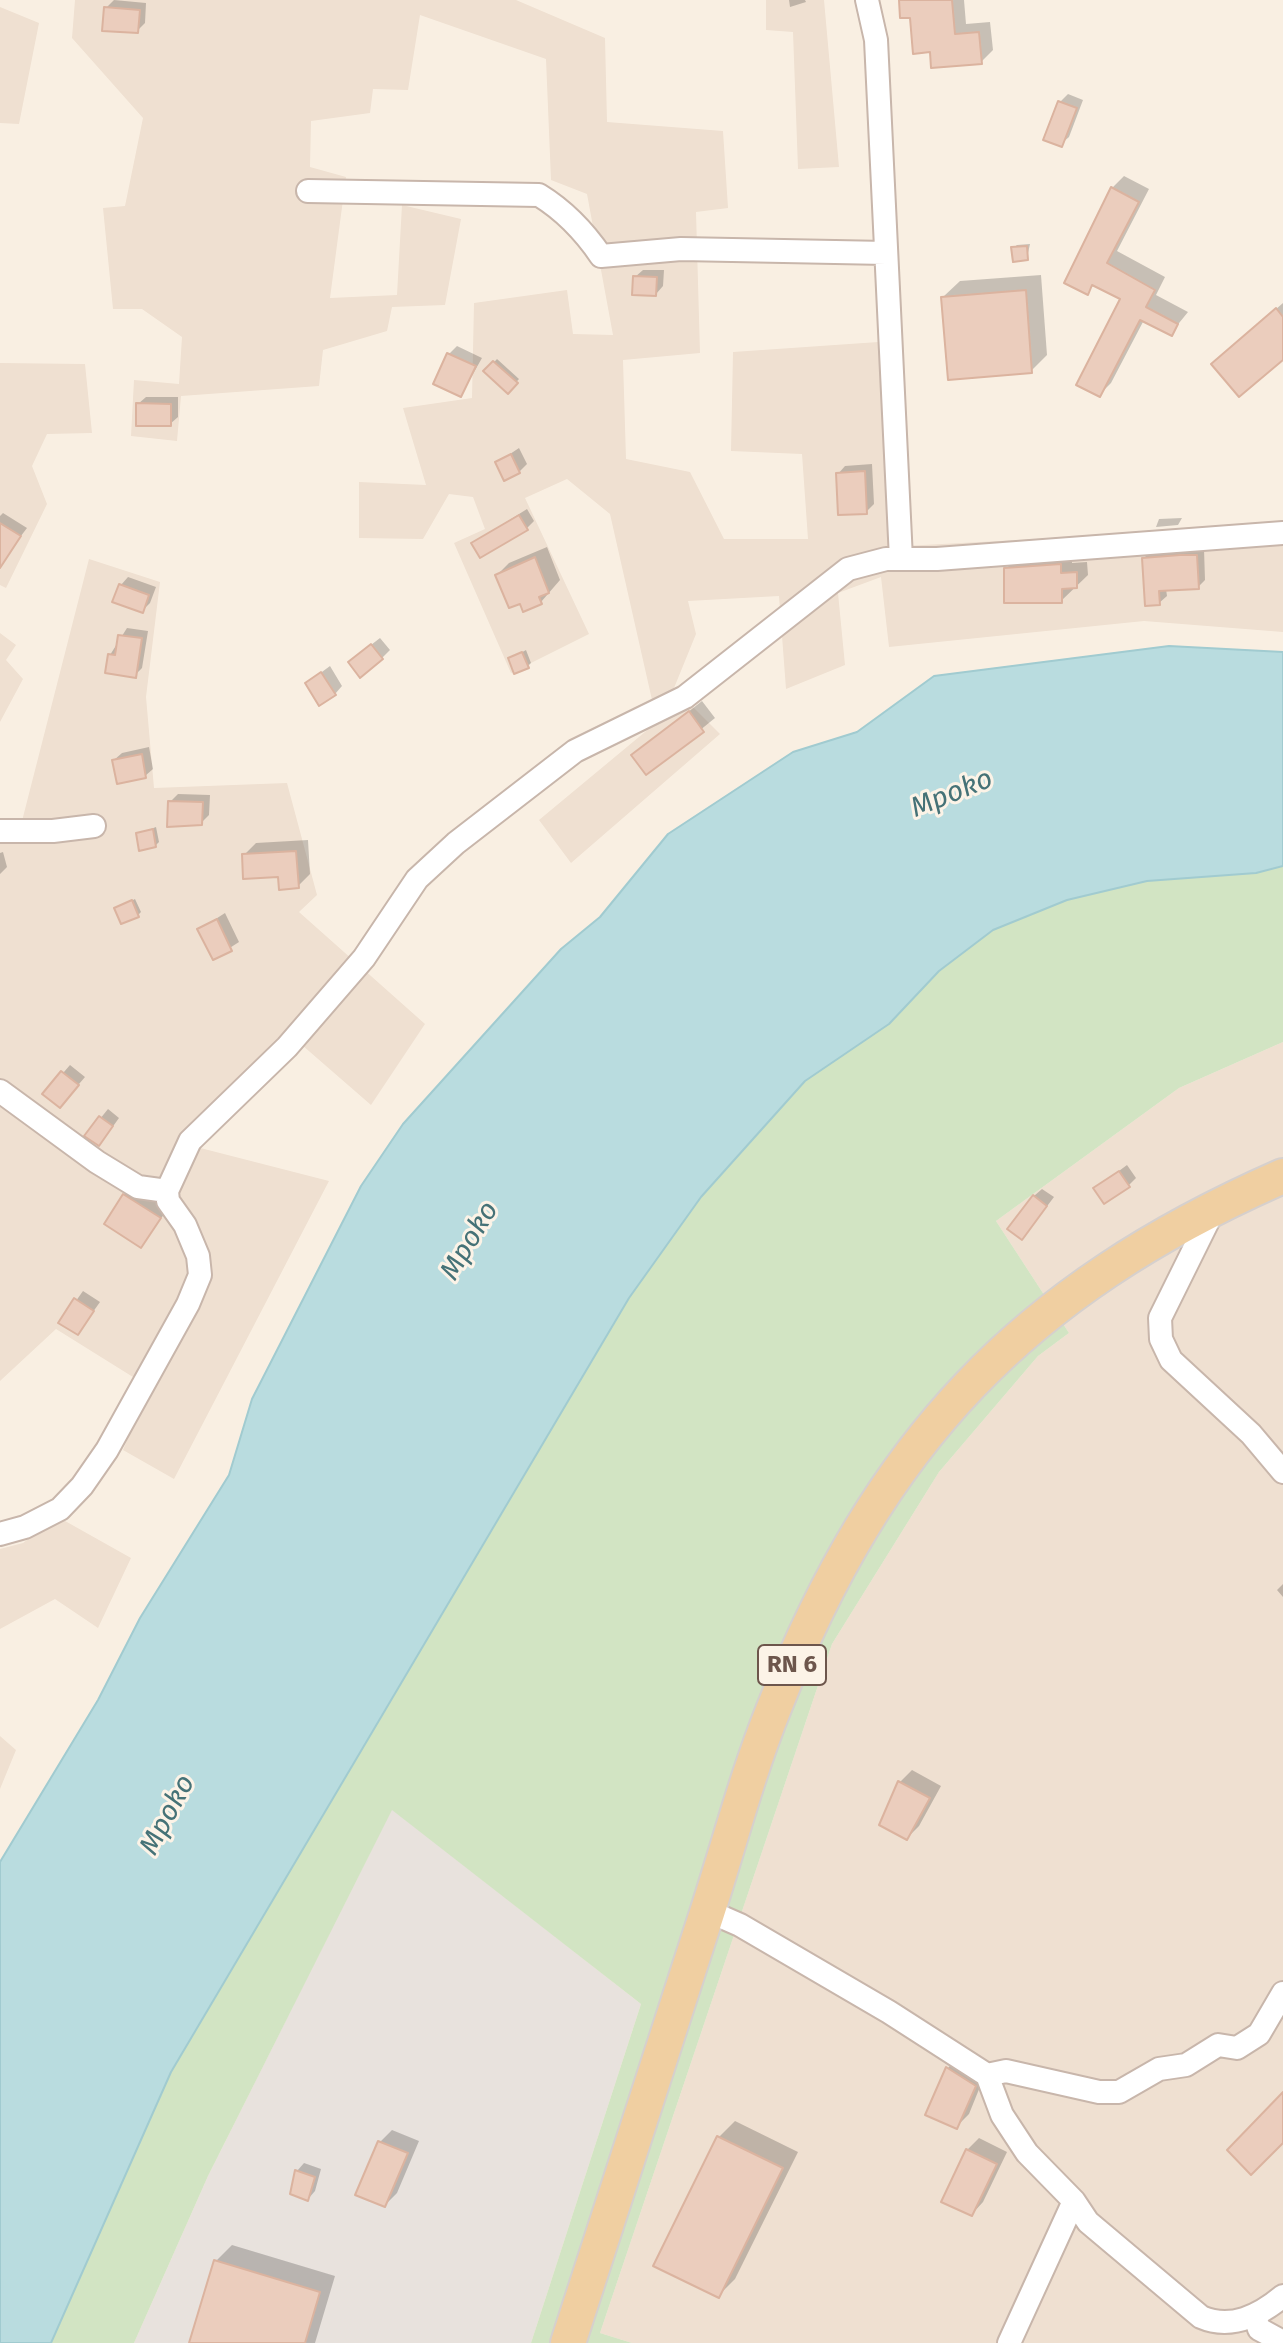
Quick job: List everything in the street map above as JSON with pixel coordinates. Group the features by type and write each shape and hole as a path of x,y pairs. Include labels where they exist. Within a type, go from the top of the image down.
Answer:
{"main road":[{"name":"RN 6","path":"568,2343 773,1711 841,1560 919,1441 997,1355 1041,1316 1101,1274 1216,1205 1283,1176"}],"street":[{"path":"867,0 876,40 901,559"},
{"path":"308,191 539,195 558,207 587,236 601,256 681,249 886,253"},
{"path":"0,1534 25,1527 60,1509 82,1486 107,1450 188,1304 200,1275 198,1256 185,1225 168,1201 167,1191 190,1141 287,1047 364,958 417,879 456,843 575,751 685,697 848,569 901,559 1283,533"},
{"path":"0,831 53,831 94,826"},
{"path":"0,1091 97,1162 138,1187 167,1191"},
{"path":"1216,1205 1160,1318 1161,1339 1171,1360 1251,1434 1283,1472"},
{"path":"708,1911 740,1925 889,2012 987,2075 1002,2115 1027,2153 1074,2201 1088,2222 1112,2246 1201,2317 1217,2324 1255,2316 1283,2296"},
{"path":"987,2075 1006,2071 1099,2092 1119,2092 1159,2069 1186,2065 1218,2045 1237,2048 1259,2034 1283,1993"},
{"path":"1009,2343 1074,2201"},
{"path":"1255,2316 1259,2329 1283,2342"}],"shaded area":[{"path":"75,0 516,0 605,38 607,122 723,131 728,208 696,212 700,353 623,360 626,459 690,472 724,539 808,539 802,454 731,451 733,352 893,341 904,546 1283,526 1283,632 1144,621 889,647 881,577 838,593 845,665 786,689 779,596 688,601 696,634 674,688 720,734 571,863 539,820 657,722 610,514 567,479 525,498 589,634 511,673 454,543 485,529 473,497 449,494 423,539 359,538 359,482 426,485 403,408 472,398 474,303 567,290 573,334 613,335 587,194 551,180 546,59 420,15 408,90 373,89 370,113 311,121 310,167 346,177 330,298 397,295 402,205 461,219 445,305 392,307 387,331 323,350 319,386 181,396 177,441 131,436 134,380 179,384 182,337 142,309 113,309 103,208 125,206 143,118 72,38"},
{"path":"766,0 824,0 839,167 798,169 793,32 766,30"},
{"path":"0,7 39,23 19,124 0,123"},
{"path":"0,363 85,364 92,433 47,434 32,466 47,504 6,588 0,585"},
{"path":"89,559 160,582 146,697 154,788 287,783 317,895 299,912 425,1024 371,1105 287,1032 177,1142 329,1181 174,1479 123,1450 149,1387 56,1329 0,1381 0,819 22,821"},
{"path":"0,633 16,645 6,660 23,679 0,722"},
{"path":"1283,1042 1283,2343 632,2343 600,2333 832,1644 939,1472 1038,1356 1069,1333 996,1221 1179,1088"},
{"path":"58,1517 131,1558 98,1628 55,1599 0,1629 0,1549 23,1543"},
{"path":"0,1736 16,1750 0,1789"},
{"path":"392,1809 641,2004 531,2343 134,2343 208,2176"}],"green space":[{"path":"1283,866 1283,1042 1179,1088 996,1221 1069,1333 1038,1356 939,1472 832,1644 600,2333 632,2343 531,2343 641,2004 392,1810 208,2176 134,2343 51,2343 171,2072 629,1298 701,1197 805,1081 889,1024 939,971 993,930 1067,900 1147,881 1256,873"}],"water":[{"name":"Mpoko","path":"1169,646 1283,652 1283,866 1256,873 1147,881 1067,900 993,930 939,971 889,1024 805,1081 701,1197 629,1298 171,2072 51,2343 0,2343 0,1862 98,1700 140,1618 229,1475 252,1399 361,1186 403,1124 561,949 600,917 668,834 793,752 857,732 934,676"}],"building":[{"path":"899,0 952,0 955,34 979,32 982,64 931,68 930,52 913,54 910,18 900,18"},
{"path":"104,7 140,10 138,33 102,31"},
{"path":"1058,101 1077,108 1062,147 1043,140"},
{"path":"1111,187 1139,202 1107,263 1155,290 1146,307 1178,324 1172,336 1140,320 1100,397 1076,385 1120,299 1092,285 1088,295 1064,283"},
{"path":"1027,246 1028,260 1013,262 1011,247"},
{"path":"633,276 657,277 656,296 632,295"},
{"path":"1026,290 1032,373 948,380 941,297"},
{"path":"1276,308 1283,317 1283,360 1239,397 1211,364"},
{"path":"447,353 476,366 461,397 433,384"},
{"path":"493,361 518,383 508,394 483,371"},
{"path":"136,403 171,404 171,426 136,426"},
{"path":"511,454 520,473 504,481 495,462"},
{"path":"865,471 867,514 838,515 836,473"},
{"path":"519,515 528,530 480,558 471,543"},
{"path":"0,523 21,536 0,568"},
{"path":"1197,555 1199,589 1159,591 1160,605 1145,606 1142,558"},
{"path":"535,557 549,593 539,597 542,604 523,612 520,604 509,608 495,575"},
{"path":"1061,564 1061,573 1077,572 1077,588 1062,589 1062,603 1004,603 1004,568"},
{"path":"119,584 149,595 143,613 112,602"},
{"path":"118,635 142,638 136,678 105,673 108,654 115,655"},
{"path":"371,644 383,659 360,678 348,662"},
{"path":"522,652 529,668 514,674 508,658"},
{"path":"321,672 336,695 319,706 305,683"},
{"path":"689,711 704,732 646,775 631,755"},
{"path":"142,754 146,778 117,784 112,760"},
{"path":"168,801 203,802 202,825 167,827"},
{"path":"153,829 156,847 139,851 136,833"},
{"path":"296,851 299,888 279,890 278,877 243,879 242,854"},
{"path":"132,900 139,917 121,924 114,908"},
{"path":"217,919 232,951 213,960 197,929"},
{"path":"61,1071 79,1085 60,1108 42,1094"},
{"path":"99,1116 113,1126 99,1146 84,1136"},
{"path":"1119,1171 1130,1187 1104,1204 1093,1188"},
{"path":"123,1194 161,1218 141,1248 104,1224"},
{"path":"1033,1195 1047,1206 1022,1240 1007,1229"},
{"path":"74,1298 94,1311 78,1335 58,1323"},
{"path":"898,1781 930,1798 907,1840 879,1825"},
{"path":"946,2067 976,2086 957,2129 925,2115"},
{"path":"1283,2092 1283,2143 1251,2175 1227,2150"},
{"path":"717,2136 783,2168 719,2298 653,2266"},
{"path":"378,2141 408,2153 385,2207 355,2195"},
{"path":"966,2149 997,2164 972,2216 941,2202"},
{"path":"295,2170 315,2177 308,2201 290,2194"},
{"path":"214,2260 320,2292 305,2343 189,2343"}]}
